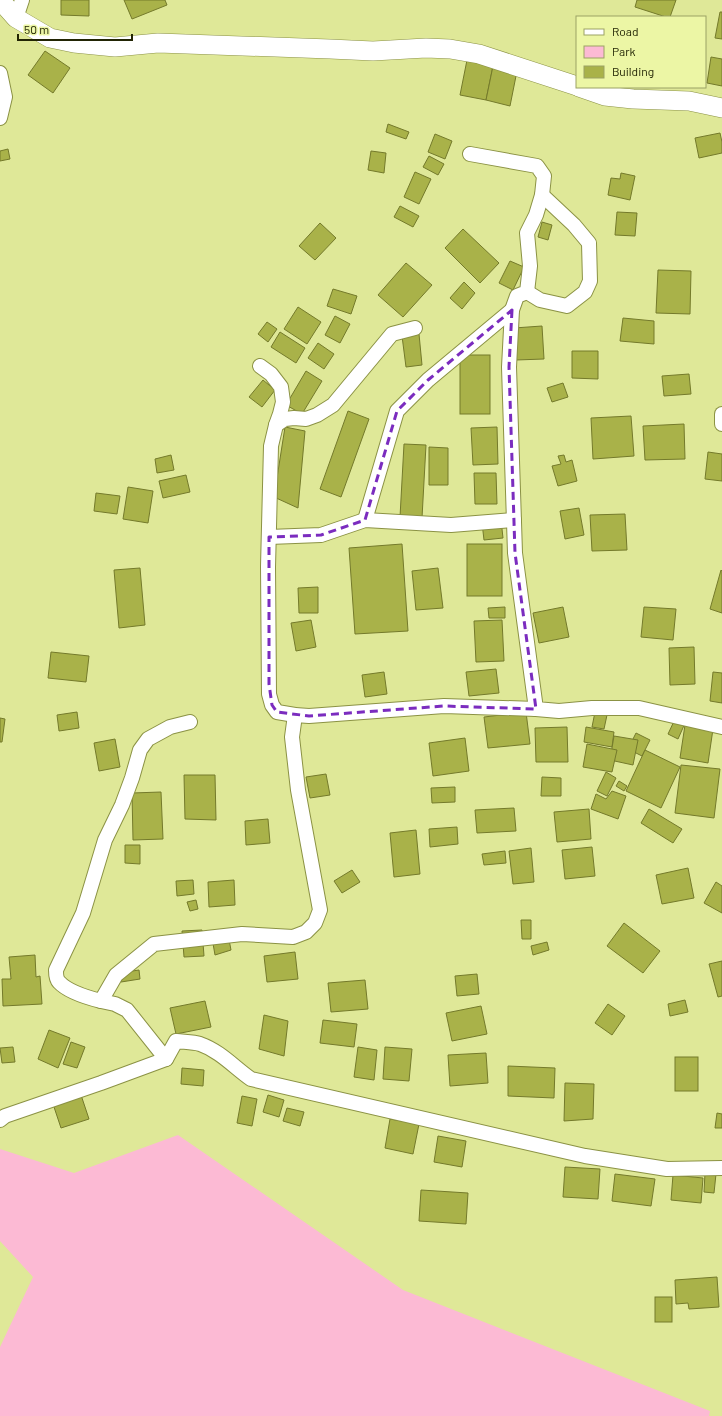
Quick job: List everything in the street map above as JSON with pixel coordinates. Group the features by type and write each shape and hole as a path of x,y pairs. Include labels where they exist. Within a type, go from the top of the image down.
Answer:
{"street":[{"path":"0,0 16,18 50,38 74,43 115,47 158,43 373,51 426,48 450,49 479,54 576,86"},
{"path":"16,18 22,0"},
{"path":"0,73 5,97 0,118"},
{"path":"581,88 606,96 633,99 689,100 722,108"},
{"path":"470,154 536,166 544,176 542,195 536,215 527,233 530,266 527,292"},
{"path":"527,292 540,300 567,306 585,292 590,281 589,243 574,225 542,195"},
{"path":"527,292 517,296 512,310 509,367 512,417 515,553 536,709"},
{"path":"365,520 397,411 428,380 512,310"},
{"path":"276,425 285,419 306,419 317,415 333,405 392,334 415,328"},
{"path":"260,366 271,374 281,387 283,402 271,446 269,537 269,694 272,705 277,712 309,716 444,706 536,709 559,712 592,708 639,708 722,727"},
{"path":"722,414 722,424"},
{"path":"269,537 321,535 365,520 451,525 514,520"},
{"path":"101,1001 116,975 154,944 242,934 293,937 306,932 315,923 320,910 298,790 292,737 295,715"},
{"path":"166,1059 127,1010 115,1004 89,998 71,990 59,982 56,977 56,970 83,913 105,840 122,805 140,750 148,739 170,727 190,722"},
{"path":"0,1120 12,1114 166,1059 176,1041 199,1044 218,1052 251,1079 585,1156 667,1170 722,1168"}],"highlighted area":[{"path":"512,310 509,367 515,553 536,709 444,706 309,716 277,712 272,705 269,684 269,537 321,535 365,520 397,411 428,380"}],"green space":[{"path":"178,1135 403,1290 710,1411 709,1416 0,1416 0,1347 33,1277 0,1241 0,1149 74,1173"}],"building":[{"path":"61,0 89,0 89,16 61,15"},
{"path":"124,0 165,0 167,5 132,19"},
{"path":"637,0 676,0 670,16 663,16 635,7"},
{"path":"720,12 722,12 722,39 715,38"},
{"path":"45,51 70,68 53,93 28,75"},
{"path":"711,57 722,59 722,86 707,83"},
{"path":"467,60 493,66 486,100 460,95"},
{"path":"493,66 517,71 510,106 486,100"},
{"path":"388,124 409,132 406,139 386,132"},
{"path":"720,133 722,153 699,158 695,138"},
{"path":"435,134 452,141 445,159 428,152"},
{"path":"8,149 10,159 0,161 0,151"},
{"path":"371,151 386,153 384,173 368,170"},
{"path":"429,156 444,164 438,175 423,167"},
{"path":"415,172 431,179 419,204 404,197"},
{"path":"621,173 635,176 630,200 608,195 611,178 620,179"},
{"path":"400,206 419,216 413,227 394,217"},
{"path":"617,212 637,213 635,236 615,235"},
{"path":"542,222 552,225 548,240 538,237"},
{"path":"320,223 336,238 315,260 299,246"},
{"path":"463,229 499,263 480,283 445,248"},
{"path":"510,261 524,267 513,290 499,283"},
{"path":"406,263 432,285 403,317 378,295"},
{"path":"658,270 691,271 690,314 656,313"},
{"path":"464,282 475,293 462,309 450,298"},
{"path":"333,289 357,296 351,314 327,306"},
{"path":"298,307 321,322 307,344 284,329"},
{"path":"335,316 350,324 340,343 325,335"},
{"path":"623,318 654,321 654,344 620,341"},
{"path":"267,322 277,329 268,342 258,334"},
{"path":"542,326 544,359 516,360 514,328"},
{"path":"280,332 305,348 296,363 271,347"},
{"path":"419,334 422,365 406,367 402,336"},
{"path":"318,343 334,354 324,369 308,358"},
{"path":"572,351 598,351 598,379 572,378"},
{"path":"460,355 490,355 490,414 460,414"},
{"path":"306,371 322,381 302,414 286,405"},
{"path":"689,374 691,394 664,396 662,376"},
{"path":"263,380 275,390 262,407 249,397"},
{"path":"563,383 568,397 552,402 547,388"},
{"path":"348,411 369,419 341,497 320,489"},
{"path":"631,416 634,456 593,459 591,418"},
{"path":"684,424 685,459 645,460 643,426"},
{"path":"285,427 305,431 298,508 274,497"},
{"path":"497,427 498,464 473,465 471,428"},
{"path":"404,444 426,445 422,518 400,517"},
{"path":"429,447 448,448 448,485 429,485"},
{"path":"708,452 722,454 722,481 705,479"},
{"path":"171,455 174,470 157,473 155,459"},
{"path":"564,455 566,462 572,460 577,481 558,486 552,466 561,464 558,456"},
{"path":"474,473 496,473 497,504 475,504"},
{"path":"186,475 190,492 163,498 159,481"},
{"path":"128,487 153,491 148,523 123,519"},
{"path":"96,493 120,496 117,514 94,511"},
{"path":"579,508 584,535 565,539 560,511"},
{"path":"625,514 627,550 592,551 590,515"},
{"path":"501,520 503,538 484,540 482,523"},
{"path":"402,544 408,631 355,634 349,548"},
{"path":"467,544 502,544 502,596 467,596"},
{"path":"140,568 145,625 119,628 114,570"},
{"path":"438,568 443,608 416,610 412,571"},
{"path":"721,570 722,571 722,613 710,609"},
{"path":"318,587 318,613 299,613 298,588"},
{"path":"505,607 505,618 489,618 488,608"},
{"path":"563,607 569,637 539,643 533,613"},
{"path":"644,607 676,609 673,640 641,637"},
{"path":"311,620 316,647 296,651 291,623"},
{"path":"502,620 504,661 476,662 474,621"},
{"path":"694,647 695,684 670,685 669,648"},
{"path":"51,652 89,656 86,682 48,678"},
{"path":"496,669 499,693 469,696 466,672"},
{"path":"384,672 387,694 365,697 362,675"},
{"path":"713,672 722,673 722,703 710,701"},
{"path":"77,712 79,728 59,731 57,715"},
{"path":"526,712 530,744 488,748 484,717"},
{"path":"595,712 607,715 604,729 592,727"},
{"path":"676,717 686,721 678,739 668,734"},
{"path":"0,718 5,719 2,742 0,742"},
{"path":"685,725 713,729 708,763 680,758"},
{"path":"567,727 568,762 536,762 535,728"},
{"path":"586,727 614,732 612,747 584,742"},
{"path":"636,733 650,740 642,756 628,749"},
{"path":"614,736 638,740 633,765 610,760"},
{"path":"465,738 469,771 433,776 429,743"},
{"path":"115,739 120,767 99,771 94,743"},
{"path":"587,744 617,750 612,772 583,767"},
{"path":"645,750 680,767 661,808 626,791"},
{"path":"681,765 720,769 714,818 675,813"},
{"path":"606,772 616,778 607,796 597,791"},
{"path":"326,774 330,795 310,798 306,777"},
{"path":"184,775 215,775 216,820 185,819"},
{"path":"542,777 561,778 561,796 541,796"},
{"path":"619,781 627,786 624,791 616,786"},
{"path":"455,787 455,802 432,803 431,788"},
{"path":"612,791 626,796 618,819 591,809 596,794 606,799"},
{"path":"161,792 163,839 133,840 132,793"},
{"path":"514,808 516,831 477,833 475,810"},
{"path":"589,809 591,839 557,842 554,812"},
{"path":"649,809 682,829 673,843 641,823"},
{"path":"268,819 270,843 246,845 245,821"},
{"path":"457,827 458,844 430,847 429,829"},
{"path":"416,830 420,874 394,877 390,833"},
{"path":"125,845 140,845 140,864 125,863"},
{"path":"592,847 595,876 565,879 562,850"},
{"path":"531,848 534,882 513,884 509,851"},
{"path":"505,851 506,863 484,865 482,854"},
{"path":"688,868 694,898 662,904 656,875"},
{"path":"352,870 360,882 342,893 334,881"},
{"path":"193,880 194,894 177,896 176,881"},
{"path":"234,880 235,905 209,907 208,882"},
{"path":"716,882 722,886 722,913 704,903"},
{"path":"196,900 198,909 190,911 187,902"},
{"path":"521,920 531,920 531,939 522,939"},
{"path":"624,923 660,951 643,973 607,946"},
{"path":"227,929 231,950 215,955 211,932"},
{"path":"202,930 204,956 184,957 182,931"},
{"path":"547,942 549,950 533,955 531,946"},
{"path":"295,952 298,979 267,982 264,956"},
{"path":"35,955 36,977 40,976 42,1004 3,1006 2,979 11,979 9,957"},
{"path":"722,961 722,996 718,997 709,964"},
{"path":"139,970 140,979 121,982 119,973"},
{"path":"477,974 479,994 457,996 455,976"},
{"path":"365,980 368,1009 331,1012 328,983"},
{"path":"685,1000 688,1012 670,1016 668,1004"},
{"path":"205,1001 211,1027 176,1034 170,1008"},
{"path":"608,1004 625,1016 612,1035 595,1023"},
{"path":"481,1006 487,1034 452,1041 446,1013"},
{"path":"264,1015 288,1021 284,1056 259,1049"},
{"path":"323,1020 357,1024 354,1047 320,1043"},
{"path":"49,1030 70,1038 58,1068 38,1059"},
{"path":"71,1042 85,1047 77,1068 63,1064"},
{"path":"13,1047 15,1062 2,1063 0,1048"},
{"path":"358,1047 377,1050 374,1080 354,1077"},
{"path":"385,1047 412,1049 409,1081 383,1079"},
{"path":"486,1053 488,1083 450,1086 448,1055"},
{"path":"675,1057 698,1057 698,1091 675,1091"},
{"path":"508,1066 555,1068 554,1098 508,1096"},
{"path":"182,1068 204,1070 203,1086 181,1084"},
{"path":"565,1083 594,1084 593,1119 564,1121"},
{"path":"81,1095 89,1119 61,1128 53,1104"},
{"path":"268,1095 284,1100 279,1117 263,1112"},
{"path":"242,1096 257,1099 252,1126 237,1123"},
{"path":"287,1108 304,1112 300,1126 283,1121"},
{"path":"717,1113 722,1114 722,1128 715,1128"},
{"path":"390,1119 419,1124 413,1154 385,1148"},
{"path":"438,1136 466,1141 462,1167 434,1162"},
{"path":"565,1167 600,1169 598,1199 563,1197"},
{"path":"705,1173 716,1174 714,1193 704,1192"},
{"path":"615,1174 655,1179 651,1206 612,1201"},
{"path":"673,1175 703,1178 701,1203 671,1200"},
{"path":"421,1190 468,1193 466,1224 419,1221"},
{"path":"717,1277 719,1307 689,1309 688,1303 676,1304 675,1280"},
{"path":"655,1297 672,1297 672,1322 655,1322"}]}
